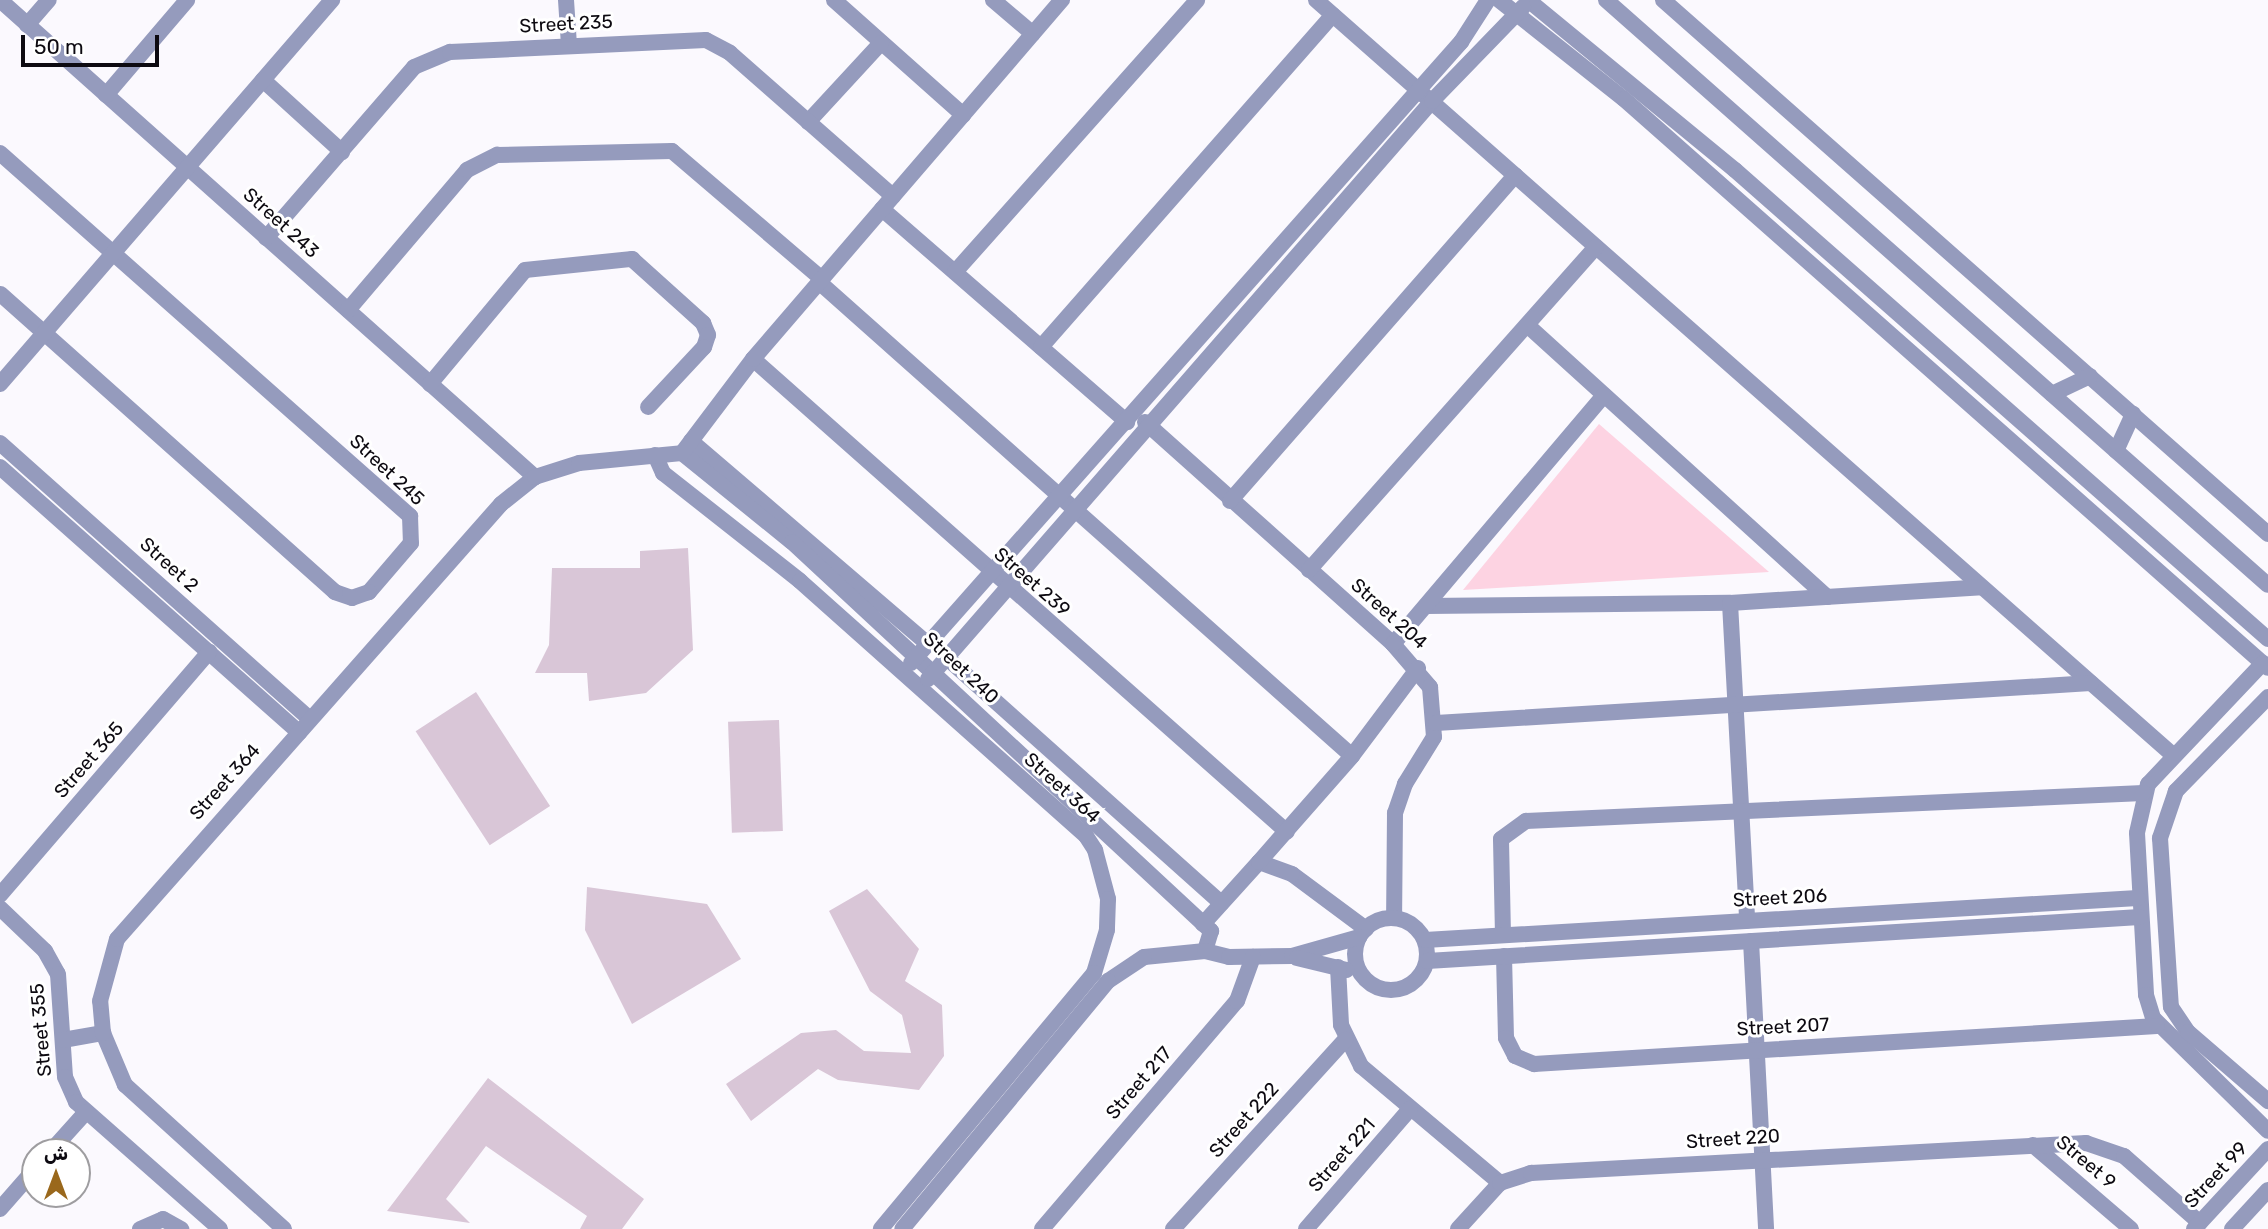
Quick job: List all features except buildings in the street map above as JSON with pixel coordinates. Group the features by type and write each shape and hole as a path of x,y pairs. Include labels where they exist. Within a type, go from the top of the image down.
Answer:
{"street":[{"name":"Street 243","path":"0,0 535,477"},
{"path":"27,25 48,0"},
{"path":"106,95 187,0"},
{"path":"0,384 332,0"},
{"path":"566,0 569,45"},
{"path":"834,0 963,115"},
{"path":"993,0 1033,34"},
{"path":"686,447 753,359 1062,0"},
{"path":"955,272 1197,0"},
{"path":"1316,0 2173,755"},
{"path":"902,673 992,575 1461,42 1488,0"},
{"path":"1499,0 1624,99 2265,666 2173,755 2143,793 2137,825 2138,898 2147,1006 2157,1026 2268,1131"},
{"path":"920,689 1151,428 1432,101 1528,0 1656,102 2268,639"},
{"path":"1606,0 2268,585"},
{"path":"1663,0 2268,534"},
{"path":"1041,347 1333,15"},
{"name":"Street 235","path":"266,238 425,60 450,52 706,40 730,53 808,122 955,272 1041,347"},
{"path":"808,122 881,43"},
{"path":"263,80 342,152"},
{"path":"348,310 467,170 497,155 662,150 680,154 1352,756"},
{"name":"Street 245","path":"0,153 410,516 411,543 369,592 352,598 335,592 0,294"},
{"path":"1230,501 1515,175"},
{"path":"1309,570 1596,247"},
{"path":"430,384 525,270 632,260 703,323 708,335 704,347 648,407"},
{"path":"1527,325 1826,597"},
{"name":"Street 204","path":"1041,347 1131,418 1151,428 1393,644 1418,668 1430,687 1436,723"},
{"name":"Street 239","path":"753,359 1008,590 1287,832"},
{"path":"2052,394 2090,376"},
{"path":"1393,644 1604,395"},
{"path":"2116,451 2133,414"},
{"name":"Street 2","path":"0,443 304,725"},
{"name":"Street 364","path":"284,1229 144,1107 116,1069 103,1033 100,1001 117,939 501,504 535,477 579,463 655,455 686,447"},
{"name":"Street 240","path":"686,447 922,650 934,671 1207,928"},
{"name":"Street 364","path":"655,455 663,472 800,581 1086,836 1108,899 1107,930 1094,974 1080,996 895,1227"},
{"name":"Street 2","path":"0,467 209,652 304,725"},
{"path":"2073,495 2088,479"},
{"path":"1426,606 1730,603 1981,587"},
{"path":"1730,603 1747,921"},
{"name":"Street 365","path":"0,895 209,652"},
{"path":"947,658 1221,903"},
{"path":"1361,974 1292,956 1253,957 1205,951 1207,928 1221,903 1352,756 1418,668"},
{"path":"1394,918 1395,813 1436,723 2091,683"},
{"path":"2268,697 2188,775 2166,808 2161,898 2167,993 2178,1020 2268,1101"},
{"path":"1503,935 1500,850 1516,824 1741,810 2143,793"},
{"path":"1259,862 1292,874 1362,933"},
{"name":"Street 206","path":"1425,940 2138,898"},
{"name":"Street 355","path":"0,908 53,962 60,986 65,1077 86,1112 220,1229"},
{"path":"1427,961 2140,917"},
{"path":"1292,956 1362,933 1394,918 1415,926 1425,940 1427,961 1415,982 1392,991 1369,984 1361,974 1355,950 1362,933"},
{"path":"1751,941 1766,1229"},
{"name":"Street 364","path":"895,1227 1128,963 1205,951"},
{"name":"Street 207","path":"1504,956 1506,1038 1524,1062 2157,1026"},
{"name":"Street 217","path":"1042,1229 1237,1001 1253,957"},
{"path":"1338,967 1345,1040 1361,1066 1500,1184"},
{"path":"63,1040 103,1033"},
{"name":"Street 222","path":"1173,1229 1345,1040"},
{"name":"Street 221","path":"1306,1229 1410,1109"},
{"path":"63,1138 86,1112"},
{"name":"Street 9","path":"2033,1145 2086,1143 2112,1149 2197,1226"},
{"name":"Street 220","path":"1458,1229 1500,1184 1531,1173 1762,1158 2033,1145"},
{"name":"Street 9","path":"2033,1145 2132,1229"},
{"name":"Street 99","path":"2197,1226 2268,1149"},
{"path":"0,1209 21,1185"},
{"path":"2232,1229 2268,1190"},
{"path":"140,1229 163,1219 181,1229"}],"shaded area":[{"path":"1599,424 1769,572 1463,590"}]}
